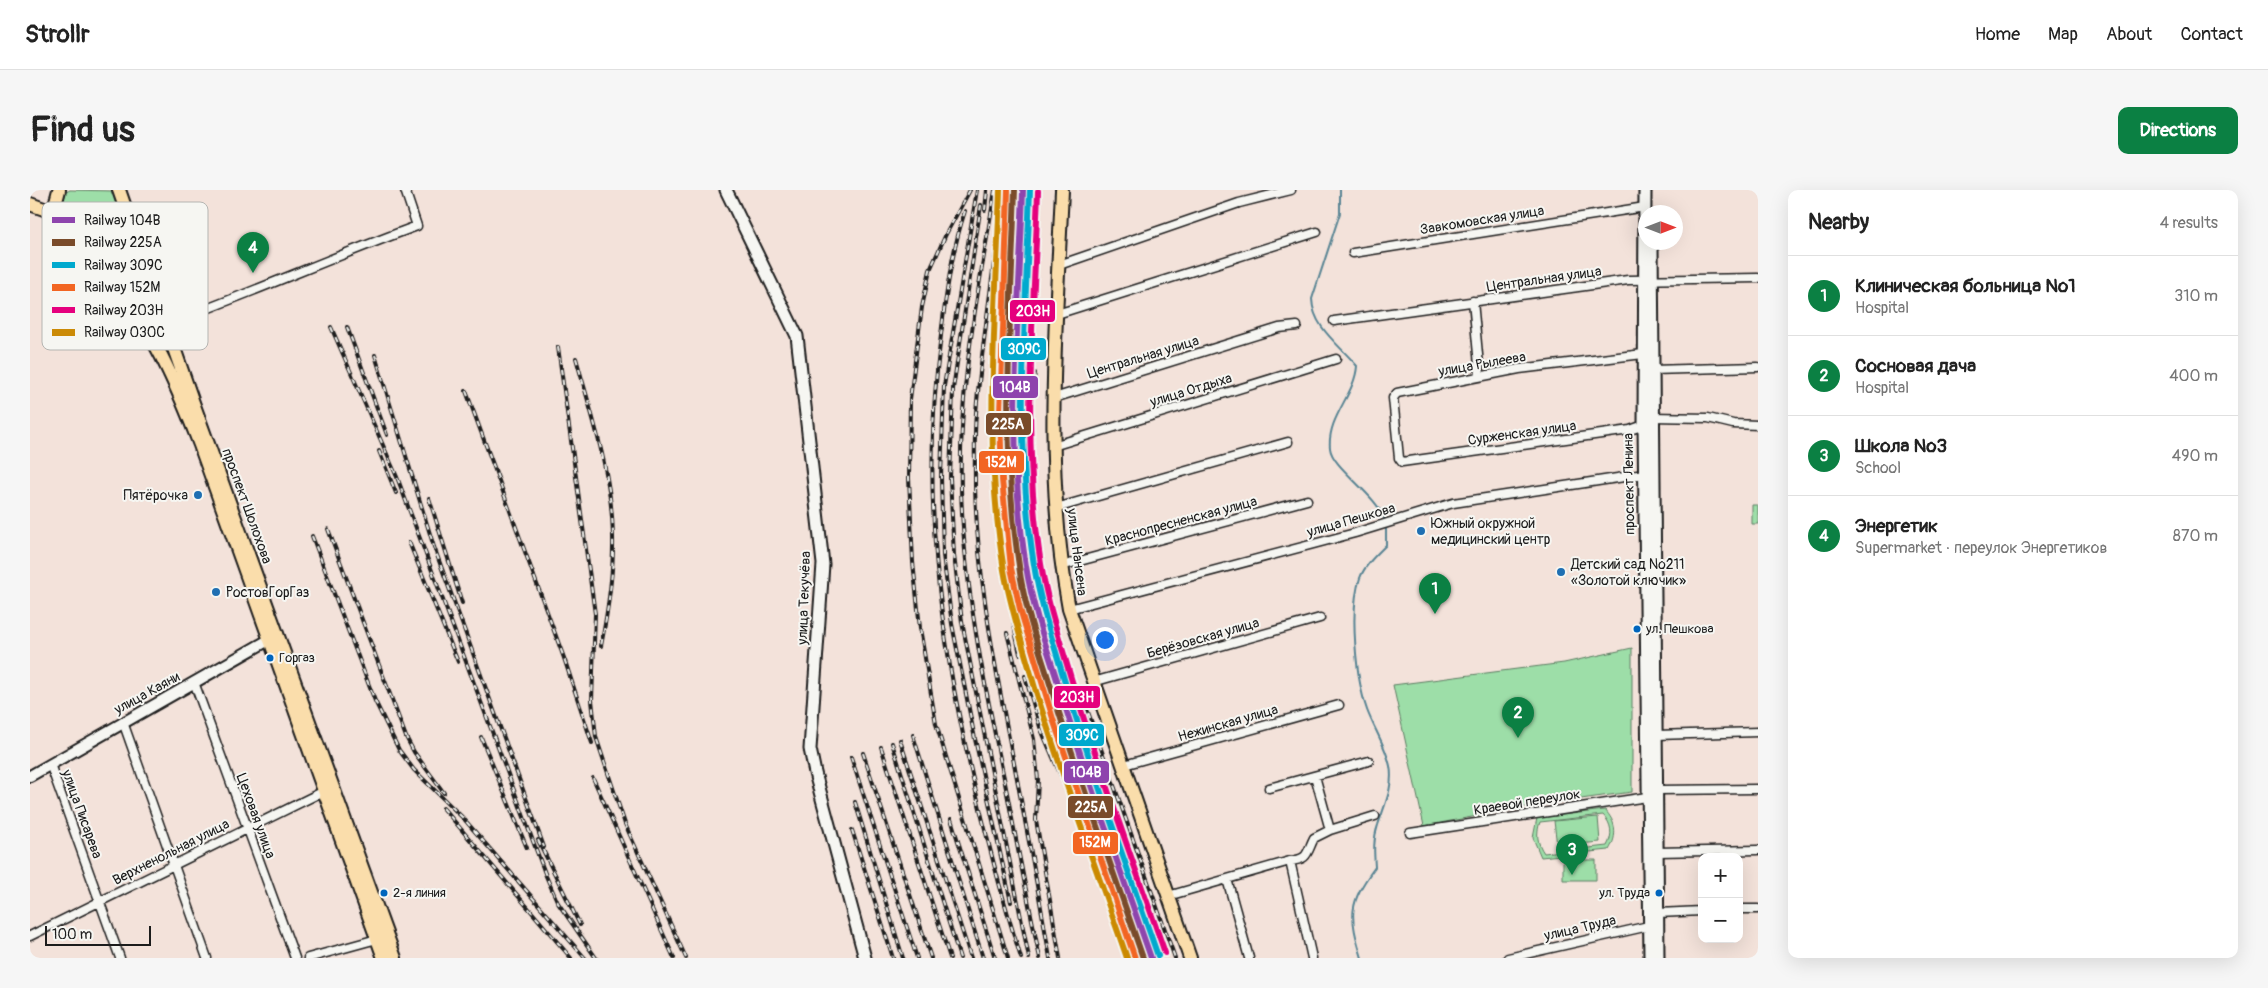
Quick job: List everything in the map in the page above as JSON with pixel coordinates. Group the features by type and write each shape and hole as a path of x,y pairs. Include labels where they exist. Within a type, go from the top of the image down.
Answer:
{"main road":[{"name":"проспект Шолохова","path":"119,190 123,202"},
{"name":"улица Текучёва","path":"726,190 797,336 823,564 810,749 814,773 865,958"},
{"name":"улица Нансена","path":"1062,190 1053,446 1061,566 1069,608 1093,682 1124,765 1190,958"},
{"name":"проспект Ленина","path":"1646,190 1648,205"},
{"name":"проспект Ленина","path":"1650,205 1653,190"},
{"name":"проспект Шолохова","path":"30,204 42,209"},
{"name":"проспект Ленина","path":"1648,250 1652,370 1644,474 1655,921 1658,958"},
{"name":"проспект Ленина","path":"1650,958 1655,921 1658,852 1652,794 1656,735 1648,421 1643,354 1651,250"},
{"name":"проспект Шолохова","path":"157,350 171,374 197,438 395,958"},
{"name":"проспект Шолохова","path":"175,350 324,791 384,958"}],"street":[{"path":"208,309 360,246 417,226 405,190"},
{"path":"1059,265 1239,203 1291,190"},
{"name":"Завкомовская улица","path":"1353,253 1638,212"},
{"path":"1057,314 1317,232"},
{"name":"Центральная улица","path":"1334,321 1648,279 1758,278"},
{"path":"1473,301 1480,376"},
{"name":"Центральная улица","path":"1054,398 1279,328 1297,326"},
{"name":"улица Рылеева","path":"1402,462 1399,458 1393,398 1397,393 1529,368 1643,354"},
{"name":"улица Отдыха","path":"1053,446 1336,359"},
{"path":"1652,370 1758,367"},
{"name":"Сурженская улица","path":"1402,462 1630,430 1648,421 1708,418 1733,424 1758,425"},
{"path":"1056,508 1288,442"},
{"name":"улица Пешкова","path":"1069,608 1355,533 1453,503 1644,474"},
{"name":"Краснопресненская улица","path":"1061,566 1307,500"},
{"name":"Берёзовская улица","path":"1093,682 1320,618"},
{"name":"улица Каяни","path":"30,776 273,637"},
{"name":"Цеховая улица","path":"194,682 295,958"},
{"name":"Нежинская улица","path":"1124,765 1339,705"},
{"path":"123,722 206,958"},
{"path":"1656,735 1758,732"},
{"path":"1269,788 1369,761"},
{"name":"улица Писарева","path":"50,764 120,958"},
{"path":"1315,776 1330,830"},
{"name":"Краевой переулок","path":"1410,833 1652,794 1758,789"},
{"name":"Верхненольная улица","path":"30,936 324,791"},
{"path":"1168,896 1290,861 1303,860 1307,856 1314,838 1330,830 1375,816"},
{"path":"1658,852 1758,850"},
{"path":"1290,861 1312,958"},
{"path":"1227,879 1249,958"},
{"path":"1743,909 1758,908"},
{"name":"улица Труда","path":"1508,958 1698,912"},
{"path":"308,958 377,939"}],"green space":[{"path":"70,190 113,191 117,202 63,202 66,192"},
{"path":"1752,505 1758,505 1758,524 1752,524"},
{"path":"1632,648 1632,792 1530,806 1424,826 1393,685 1564,663"},
{"path":"1605,810 1612,819 1615,829 1614,839 1609,850 1541,857 1533,838 1537,818","holes":["1603,815 1611,830 1607,846 1544,853 1539,842 1538,830 1540,822"]},
{"path":"1598,817 1600,842 1557,846 1554,821"},
{"path":"1563,860 1596,860 1596,880 1563,880"}],"waterway":[{"path":"1340,190 1340,213 1312,299 1317,319 1328,336 1357,366 1352,387 1333,426 1330,448 1338,464 1374,501 1385,521"},
{"path":"1362,958 1353,920 1354,910 1360,891 1375,867 1375,835 1388,796 1391,774 1386,751 1363,697 1357,663 1354,625 1360,578 1371,560 1386,545 1386,526"}],"railway":[{"path":"970,190 946,234 930,270 922,307 910,399 909,478 913,562 920,628 936,724 1008,958"},
{"path":"977,190 944,386 941,477 943,555 952,624 1011,902"},
{"path":"985,210 987,190"},
{"path":"995,190 976,301 966,376 961,451 963,526 966,562 982,670 1040,958"},
{"path":"1009,190 1010,254 1004,414 1006,478 1015,567 1032,657 1052,723 1134,958"},
{"path":"1001,192 976,413 976,518 982,580 991,641 1050,958"},
{"path":"981,205 953,389 950,478 954,555 962,622 1029,958"},
{"path":"965,211 956,241 947,288 935,395 932,453 937,567 943,624 964,738 992,857 1021,958"},
{"path":"331,327 397,477 546,876 558,903 596,958"},
{"path":"347,327 387,435"},
{"path":"1017,328 1023,478 1033,563 1058,648 1088,712 1175,958"},
{"path":"558,347 595,614 592,700 596,737 625,824 686,958"},
{"path":"375,355 434,547 544,847"},
{"path":"576,358 600,446 612,513 613,550 611,578 601,646"},
{"path":"1026,423 1035,373"},
{"path":"466,391 564,658 592,743"},
{"path":"379,451 396,493"},
{"path":"1001,488 1002,530 1006,571 1020,654"},
{"path":"429,498 462,603"},
{"path":"328,529 406,737 414,752 444,793"},
{"path":"312,536 375,701 399,750 414,770 464,819 585,958"},
{"path":"409,542 458,662"},
{"path":"1007,633 1034,739 1038,780 1036,820 1060,958"},
{"path":"1054,650 1073,717 1157,958"},
{"path":"1025,676 1040,727 1069,795"},
{"path":"913,735 983,958"},
{"path":"481,737 527,848"},
{"path":"900,740 971,958"},
{"path":"892,743 960,958"},
{"path":"881,747 950,958"},
{"path":"863,753 931,958"},
{"path":"851,757 917,958"},
{"path":"593,778 674,958"},
{"path":"855,802 903,958"},
{"path":"443,808 571,958"},
{"path":"951,819 995,958"},
{"path":"852,830 893,958"},
{"path":"538,840 580,925"}],"rail line":[{"name":"030C","path":"1000,190 992,428 994,476 1004,570 1010,600 1035,688 1068,790 1127,958"},
{"name":"152М","path":"1008,190 1000,413 1002,480 1011,568 1020,609 1054,722 1135,958"},
{"name":"225А","path":"1015,190 1009,331 1008,425 1013,519 1021,581 1032,625 1061,718 1143,958"},
{"name":"104В","path":"1023,190 1015,425 1020,519 1026,566 1039,624 1068,715 1151,958"},
{"name":"309С","path":"1030,190 1024,330 1023,425 1024,472 1034,565 1043,608 1075,714 1158,956"},
{"name":"203Н","path":"1038,191 1030,378 1030,424 1035,518 1041,564 1058,636 1082,712 1165,953"}],"place":[{"name":"Энергетик","path":"253,273"},
{"name":"Пятёрочка","path":"198,495"},
{"name":"Южный окружной медицинский центр","path":"1421,531"},
{"name":"Детский сад №211 «Золотой ключик»","path":"1561,572"},
{"name":"РостовГорГаз","path":"216,592"},
{"name":"Клиническая больница №1","path":"1435,614"},
{"name":"ул. Пешкова","path":"1637,629"},
{"name":"Горгаз","path":"270,658"},
{"name":"Сосновая дача","path":"1518,738"},
{"name":"Школа №3","path":"1572,875"},
{"name":"2-я линия","path":"384,893"},
{"name":"ул. Труда","path":"1659,893"}]}
